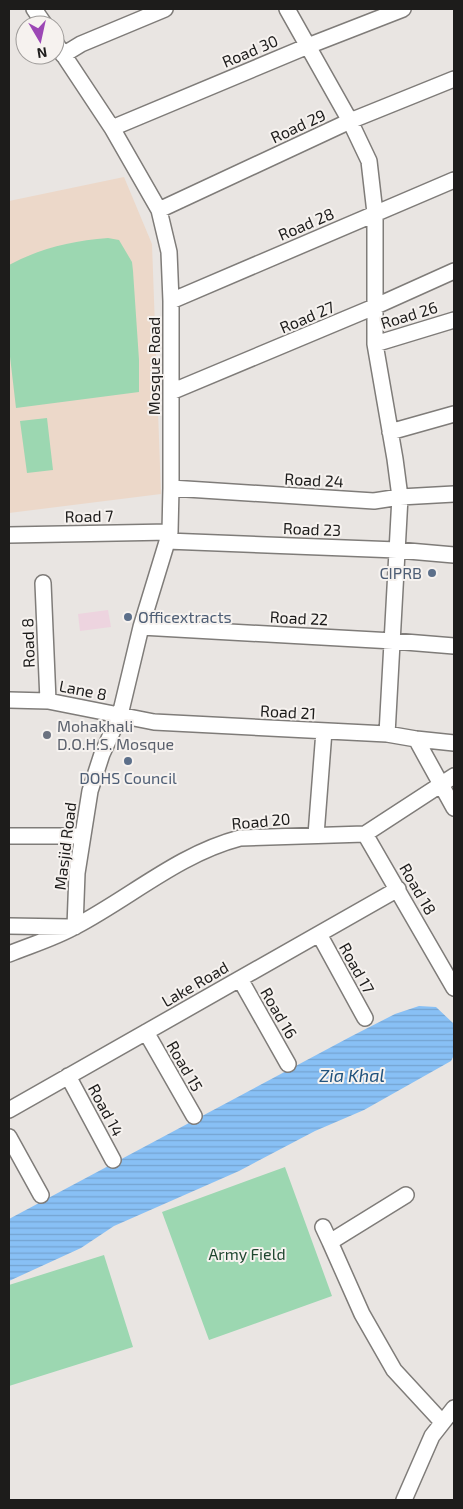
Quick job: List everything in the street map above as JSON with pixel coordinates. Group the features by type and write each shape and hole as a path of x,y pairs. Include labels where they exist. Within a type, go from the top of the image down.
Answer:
{"street":[{"path":"65,54 81,44 165,9"},
{"path":"287,9 350,121 368,161 374,213 375,344 400,497 387,734"},
{"name":"Road 30","path":"112,128 308,46 403,9"},
{"name":"Mosque Road","path":"65,57 112,128 159,210 169,252 171,301 171,488 168,536 141,627 120,715"},
{"name":"Road 29","path":"159,210 350,121 454,79"},
{"name":"Road 28","path":"171,301 454,180"},
{"name":"Road 27","path":"171,392 374,307 454,271"},
{"name":"Road 26","path":"375,344 454,320"},
{"path":"390,432 454,414"},
{"name":"Road 24","path":"171,488 374,501 400,497 454,494"},
{"name":"Road 7","path":"9,535 168,536"},
{"name":"Road 23","path":"168,536 454,555"},
{"name":"Road 8","path":"43,583 48,701"},
{"name":"Road 22","path":"141,627 454,646"},
{"name":"Lane 8","path":"9,700 48,701 120,715"},
{"name":"Road 21","path":"120,715 154,722 387,734 454,743"},
{"name":"Masjid Road","path":"75,927 77,873 90,791 102,754 120,715"},
{"path":"316,835 324,731"},
{"path":"416,739 454,808"},
{"path":"365,834 454,776"},
{"name":"Road 20","path":"9,954 75,927 191,856 225,842 240,838 365,834"},
{"name":"Road 18","path":"365,834 454,988"},
{"path":"9,836 82,836"},
{"name":"Lake Road","path":"9,1110 398,889"},
{"path":"9,926 75,927"},
{"name":"Road 17","path":"319,934 365,1018"},
{"name":"Road 16","path":"240,979 288,1064"},
{"name":"Road 15","path":"146,1032 194,1116"},
{"name":"Road 14","path":"68,1076 113,1160"},
{"path":"9,1138 41,1196"},
{"path":"330,1242 406,1195"},
{"path":"322,1227 362,1314 394,1370 442,1422"},
{"path":"404,1500 432,1436 454,1408"}],"shaded area":[{"path":"124,177 152,244 161,494 9,513 9,201"},
{"name":"Officextracts","path":"108,610 111,627 80,631 78,614"}],"green space":[{"path":"108,238 119,240 132,262 139,360 139,392 16,408 9,348 9,265 57,246"},
{"path":"47,418 53,470 27,473 20,421"},
{"name":"Army Field","path":"285,1167 332,1296 209,1340 162,1212"},
{"path":"104,1255 133,1347 9,1386 9,1285"}],"water":[{"name":"Zia Khal","path":"419,1006 436,1007 454,1024 454,1055 451,1061 364,1110 315,1131 239,1171 114,1226 81,1248 9,1281 9,1219 350,1037 395,1014"}],"place":[{"name":"CIPRB","path":"432,573"},
{"name":"Officextracts","path":"128,617"},
{"name":"Mohakhali D.O.H.S. Mosque","path":"47,735"},
{"name":"DOHS Council","path":"128,761"}]}
